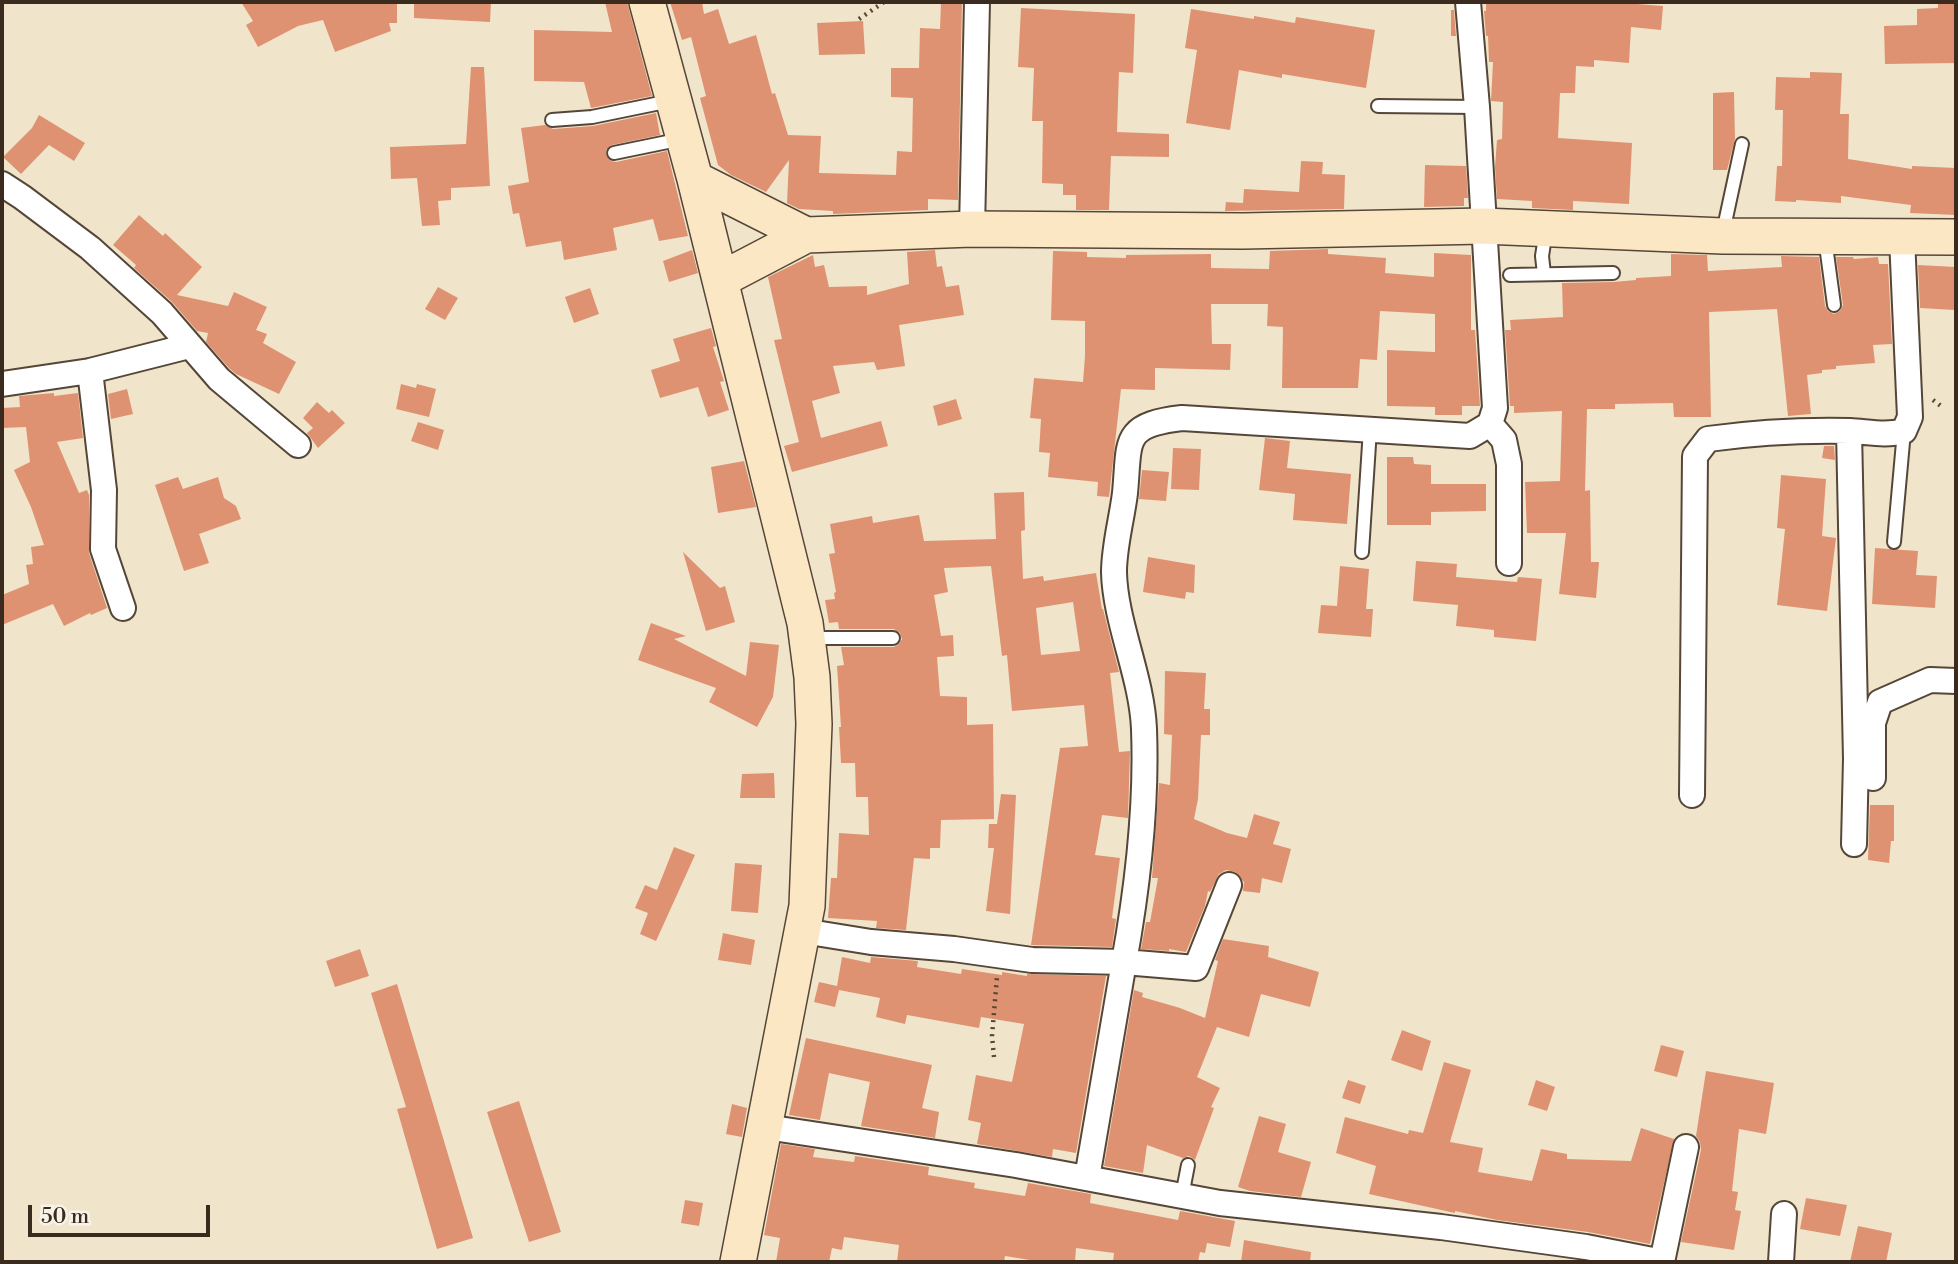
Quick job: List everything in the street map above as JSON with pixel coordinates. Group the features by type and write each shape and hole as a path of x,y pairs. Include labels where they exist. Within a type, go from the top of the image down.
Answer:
{"street":[{"path":"647,2 695,179 805,623 812,677 814,724 807,906 738,1262"},
{"path":"972,229 976,2"},
{"path":"1087,1178 1134,909 1145,788 1144,725 1114,571 1125,490 1126,453 1135,434 1156,421 1182,418 1470,436 1490,424 1495,408 1468,2"},
{"path":"695,179 806,235"},
{"path":"2,184 90,248 162,313 219,379 298,444"},
{"path":"720,280 806,235 972,229 1243,231 1483,226 1723,236 1956,237"},
{"path":"1692,795 1695,456 1708,439 1731,436 1849,431 1890,435 1904,430 1910,417 1902,238"},
{"path":"2,384 90,371 189,346"},
{"path":"90,371 104,490 103,549 123,608"},
{"path":"1490,424 1504,440 1509,464 1509,563"},
{"path":"1849,431 1856,759 1854,844"},
{"path":"1873,778 1873,723 1880,702 1930,680 1956,681"},
{"path":"803,931 871,942 954,949 1032,960 1124,962 1196,968 1229,885"},
{"path":"766,1127 1016,1165 1220,1203 1441,1227 1586,1247 1663,1262 1686,1147"},
{"path":"1781,1262 1784,1214"}],"lane":[{"path":"552,120 593,117 674,100"},
{"path":"1378,106 1477,107"},
{"path":"614,153 684,139"},
{"path":"1723,236 1742,144"},
{"path":"1544,274 1542,256 1546,229"},
{"path":"1825,237 1834,305"},
{"path":"1510,275 1613,273"},
{"path":"1362,552 1370,429"},
{"path":"1894,541 1904,430"},
{"path":"807,638 893,638"},
{"path":"1182,1195 1188,1165"}],"path":[{"path":"859,19 884,2"},
{"path":"993,1057 992,1036 1000,955"}],"building":[{"path":"241,2 397,2 397,23 389,23 391,31 335,52 323,20 298,26 258,47 246,25 253,21"},
{"path":"414,2 491,2 490,22 414,18"},
{"path":"605,2 627,2 652,96 591,108 584,82 534,81 534,30 612,32"},
{"path":"670,2 702,2 704,14 718,9 729,44 756,35 772,94 775,93 788,135 821,136 819,173 896,175 897,151 912,152 913,98 891,97 891,68 919,68 920,28 940,29 941,2 962,2 958,200 928,199 928,210 833,214 833,211 799,209 787,203 789,160 766,192 731,175 718,165 700,98 706,96 691,37 682,40"},
{"path":"1486,2 1612,2 1663,6 1661,30 1631,27 1629,63 1594,60 1594,67 1576,66 1575,93 1560,93 1558,138 1632,143 1629,204 1573,201 1573,210 1532,208 1532,201 1497,199 1495,167 1497,140 1502,139 1503,102 1491,101 1493,62 1489,62 1484,11"},
{"path":"1938,2 1956,2 1956,63 1885,64 1884,26 1917,25 1917,9 1938,8"},
{"path":"1021,8 1135,14 1133,73 1119,72 1117,132 1169,134 1169,157 1111,156 1109,210 1076,210 1076,195 1063,195 1063,184 1042,183 1043,121 1032,121 1034,68 1018,67"},
{"path":"1191,9 1295,23 1296,17 1375,30 1366,88 1239,70 1230,130 1186,123 1197,50 1185,48"},
{"path":"1451,10 1454,10 1456,36 1451,36"},
{"path":"863,21 865,54 819,55 817,23"},
{"path":"471,67 484,67 490,186 451,188 451,200 438,201 440,225 422,226 417,178 391,179 390,147 466,144"},
{"path":"1810,72 1842,73 1840,114 1849,114 1848,159 1912,169 1912,166 1956,168 1956,215 1910,213 1911,205 1841,196 1841,203 1775,201 1777,166 1782,166 1783,110 1775,110 1776,77 1810,78"},
{"path":"1734,92 1735,139 1727,170 1713,170 1713,93"},
{"path":"656,113 660,135 612,145 606,150 606,155 616,162 667,151 688,236 659,241 653,219 613,228 617,250 564,260 561,241 526,247 519,213 513,214 508,186 529,182 521,128 545,125 553,129 593,126"},
{"path":"39,115 85,143 74,161 49,145 21,174 3,157 32,128"},
{"path":"1301,161 1323,162 1322,174 1345,175 1344,209 1225,211 1226,202 1243,203 1244,189 1299,192"},
{"path":"1425,165 1466,166 1468,198 1464,198 1464,206 1424,207"},
{"path":"139,215 163,236 165,233 202,267 177,295 228,306 234,292 267,307 256,330 267,334 263,343 296,362 279,394 229,368 206,342 208,333 197,331 172,302 134,268 136,265 113,245"},
{"path":"1328,249 1328,254 1386,258 1385,273 1434,277 1434,253 1471,255 1471,330 1475,330 1480,406 1462,406 1462,415 1435,415 1435,407 1387,406 1387,350 1435,352 1435,314 1380,311 1377,360 1360,359 1358,388 1282,388 1283,327 1267,326 1268,304 1211,304 1212,344 1231,344 1230,370 1155,368 1155,390 1121,389 1109,497 1097,496 1098,482 1048,477 1050,453 1039,452 1041,419 1030,418 1034,378 1083,382 1085,356 1085,321 1051,320 1053,251 1087,252 1087,257 1126,258 1126,255 1211,254 1211,268 1269,269 1270,251"},
{"path":"692,250 698,273 669,282 663,261"},
{"path":"935,250 937,267 942,266 946,287 959,285 964,315 899,325 905,366 877,370 874,362 833,366 840,393 812,401 821,438 881,421 888,446 792,472 784,446 799,442 774,340 782,339 768,277 813,255 815,267 824,265 829,287 867,286 867,295 909,284 907,252"},
{"path":"1671,254 1707,255 1708,271 1782,267 1781,256 1819,257 1825,306 1834,314 1840,311 1843,305 1836,257 1878,257 1879,264 1888,264 1892,344 1873,345 1875,363 1836,366 1836,369 1807,375 1811,414 1788,416 1777,309 1709,312 1711,417 1674,417 1673,403 1615,404 1615,409 1587,409 1585,491 1590,490 1591,562 1599,562 1596,598 1559,594 1566,533 1527,533 1525,482 1560,481 1562,411 1514,413 1514,406 1510,406 1505,330 1511,330 1510,320 1563,317 1562,283 1613,282 1671,276"},
{"path":"1918,265 1956,267 1955,310 1920,308"},
{"path":"438,287 458,298 445,320 425,309"},
{"path":"590,288 599,314 574,323 565,297"},
{"path":"711,328 716,346 713,347 724,381 720,382 729,410 708,417 698,387 660,398 651,370 680,361 673,339"},
{"path":"401,384 416,388 417,384 436,389 429,417 396,409"},
{"path":"127,389 133,414 111,419 108,394"},
{"path":"54,393 54,396 78,393 83,438 57,442 79,493 87,490 89,495 89,553 107,608 64,626 53,604 2,625 2,595 29,584 26,565 33,564 31,547 44,545 14,470 30,462 26,427 2,428 2,408 20,407 19,396"},
{"path":"956,399 962,419 938,426 933,406"},
{"path":"317,402 329,413 332,410 345,423 318,448 307,433 313,428 303,418"},
{"path":"418,422 444,430 438,450 411,441"},
{"path":"1265,438 1290,441 1287,468 1351,474 1347,524 1293,520 1295,494 1259,490"},
{"path":"1824,446 1834,446 1835,460 1822,458"},
{"path":"1173,448 1201,449 1199,490 1171,489"},
{"path":"1387,457 1413,457 1414,464 1431,465 1431,484 1486,484 1486,511 1431,512 1431,525 1387,525"},
{"path":"744,461 756,507 718,513 711,467"},
{"path":"1142,470 1169,472 1166,501 1139,499"},
{"path":"1781,475 1826,479 1822,536 1836,538 1827,611 1777,605 1785,529 1777,528"},
{"path":"178,477 183,489 218,477 224,498 236,506 241,519 199,534 209,563 184,571 155,485"},
{"path":"1024,492 1025,530 1021,531 1023,579 1043,576 1044,581 1096,573 1102,609 1119,672 1110,673 1119,752 1130,751 1128,818 1102,815 1095,855 1120,858 1112,918 1116,919 1112,947 1031,945 1060,748 1088,746 1084,705 1012,711 1007,655 1002,656 991,566 944,568 948,592 934,595 941,636 953,635 954,656 937,657 940,696 967,697 967,725 993,724 994,819 941,820 940,848 930,848 930,859 914,858 906,930 876,928 877,921 828,918 831,878 837,878 839,833 869,835 868,797 856,797 855,763 841,763 837,666 844,665 841,647 894,647 902,639 900,633 894,629 839,629 838,622 829,623 825,600 835,599 836,592 829,554 835,553 830,524 872,516 873,523 919,515 924,541 996,539 994,493","holes":["1073,602 1080,651 1041,655 1036,608"]},
{"path":"1875,548 1918,551 1916,575 1937,576 1935,608 1872,604"},
{"path":"683,552 720,588 725,586 735,622 706,631"},
{"path":"1148,557 1195,565 1194,593 1186,592 1185,599 1143,592"},
{"path":"1416,561 1457,564 1456,577 1517,582 1518,577 1542,579 1536,641 1494,637 1494,630 1456,626 1458,605 1413,601"},
{"path":"1340,566 1369,569 1366,609 1373,609 1371,637 1318,633 1321,605 1337,606"},
{"path":"651,623 686,636 674,639 746,676 750,642 779,645 773,697 757,727 709,702 716,688 638,660"},
{"path":"1165,671 1206,673 1204,709 1210,709 1210,735 1201,735 1198,799 1194,819 1247,838 1254,814 1280,822 1273,844 1291,849 1282,883 1262,878 1260,893 1243,891 1244,882 1235,872 1226,870 1219,874 1210,892 1208,891 1205,906 1186,952 1141,949 1146,922 1150,922 1158,878 1152,878 1159,783 1170,785 1172,735 1164,734"},
{"path":"774,773 775,798 740,798 742,774"},
{"path":"1001,794 1016,795 1010,914 986,911 994,848 988,848 989,824 997,824"},
{"path":"1870,805 1894,805 1894,841 1891,841 1889,863 1868,860"},
{"path":"674,847 695,855 656,941 640,934 648,913 635,908 645,885 657,890"},
{"path":"735,863 762,865 758,913 731,911"},
{"path":"723,933 755,940 751,965 718,960"},
{"path":"1223,939 1269,946 1268,957 1319,972 1310,1007 1261,994 1249,1037 1217,1027 1197,1077 1220,1088 1211,1107 1214,1108 1195,1160 1147,1145 1143,1173 1104,1166 1134,990 1143,993 1142,997 1205,1018 1218,961 1215,960"},
{"path":"360,949 369,976 335,987 326,961"},
{"path":"842,957 870,963 871,957 918,961 917,967 961,974 962,969 1002,975 1002,972 1027,976 1106,976 1076,1153 1053,1149 1052,1157 977,1144 981,1123 968,1120 976,1075 1012,1082 1024,1024 981,1017 979,1028 907,1015 905,1024 876,1017 880,998 839,990 835,1007 814,1002 819,982 837,986"},
{"path":"397,984 473,1238 437,1249 397,1109 406,1107 371,993"},
{"path":"1402,1030 1431,1041 1422,1071 1391,1060"},
{"path":"806,1038 932,1065 922,1108 939,1112 935,1138 861,1126 870,1082 829,1073 820,1120 789,1115"},
{"path":"1661,1045 1684,1051 1677,1077 1654,1071"},
{"path":"1444,1062 1471,1070 1450,1142 1483,1148 1478,1172 1532,1181 1541,1149 1567,1154 1567,1159 1631,1161 1641,1128 1674,1139 1650,1244 1588,1232 1455,1213 1369,1194 1376,1166 1336,1153 1345,1117 1408,1134 1409,1130 1423,1133"},
{"path":"1706,1071 1774,1083 1766,1134 1739,1129 1732,1191 1738,1192 1735,1210 1741,1211 1734,1250 1681,1242 1701,1150 1696,1136"},
{"path":"1348,1080 1366,1086 1360,1104 1342,1098"},
{"path":"1536,1080 1555,1087 1547,1111 1528,1105"},
{"path":"519,1101 561,1232 529,1242 487,1112"},
{"path":"732,1104 747,1108 742,1137 726,1134"},
{"path":"1259,1116 1286,1124 1278,1152 1311,1162 1301,1197 1238,1187"},
{"path":"781,1144 815,1149 813,1157 854,1162 855,1156 929,1167 928,1175 975,1183 974,1188 1025,1196 1028,1183 1091,1194 1090,1203 1178,1220 1180,1211 1235,1221 1230,1247 1207,1243 1205,1253 1200,1252 1198,1262 1113,1262 1114,1253 1076,1248 1075,1262 1042,1262 1005,1256 1004,1262 897,1262 899,1245 844,1237 842,1250 832,1248 829,1262 776,1262 780,1238 764,1235"},
{"path":"1806,1198 1847,1205 1840,1236 1800,1229"},
{"path":"685,1200 703,1203 699,1226 681,1223"},
{"path":"1858,1226 1892,1233 1886,1262 1850,1262"},
{"path":"1244,1240 1311,1252 1310,1262 1241,1262"}]}
